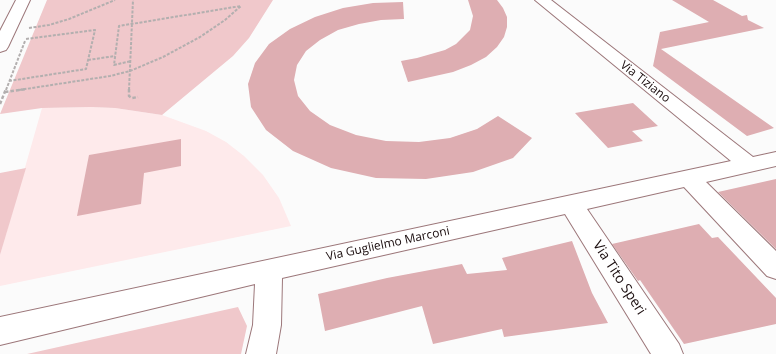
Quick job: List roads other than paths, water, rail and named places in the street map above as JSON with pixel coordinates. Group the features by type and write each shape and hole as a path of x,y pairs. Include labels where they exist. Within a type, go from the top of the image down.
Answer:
{"street":[{"path":"0,47 23,0"},
{"name":"Via Tiziano","path":"542,0 749,165"},
{"name":"Via Guglielmo Marconi","path":"0,331 570,203 776,159"},
{"path":"688,178 776,268"},
{"name":"Via Tito Speri","path":"570,203 668,354"},
{"path":"261,354 267,325 269,296 268,270"}]}
